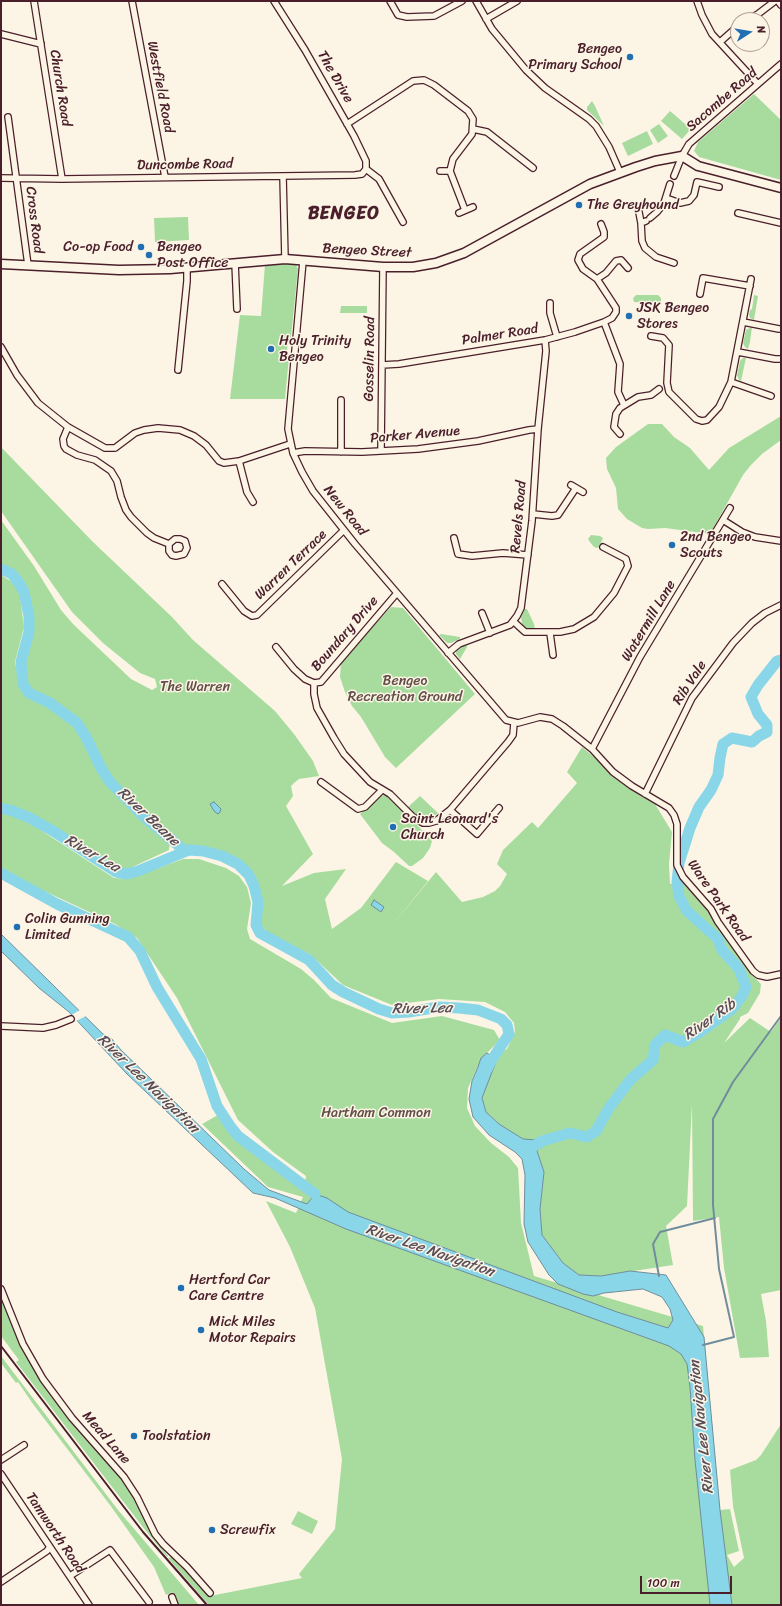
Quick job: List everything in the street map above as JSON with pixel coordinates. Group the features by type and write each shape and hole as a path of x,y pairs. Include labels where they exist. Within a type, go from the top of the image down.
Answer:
{"main road":[{"name":"Bengeo Street","path":"1,264 119,270 187,268 285,259 383,267 419,266 440,262 480,246 590,184 620,172 655,161 682,156"},
{"path":"682,156 698,166 781,188"}],"street":[{"name":"Church Road","path":"34,1 62,179"},
{"name":"Westfield Road","path":"132,1 165,177"},
{"name":"The Drive","path":"274,1 298,39 347,124 367,164 366,169"},
{"path":"390,1 398,15 407,17 434,16 462,1"},
{"path":"476,1 486,19 507,48 538,81 596,126 609,147 620,172"},
{"path":"486,19 517,1"},
{"path":"697,1 706,24 720,42 758,84"},
{"path":"761,12 776,1 781,5"},
{"path":"720,42 730,33"},
{"path":"1,34 41,44"},
{"name":"Sacombe Road","path":"674,176 682,156 689,144 781,64"},
{"path":"347,124 413,81 427,81 434,85 468,111 473,119 473,129 453,159 450,171 465,210"},
{"name":"Cross Road","path":"8,117 28,265"},
{"path":"473,129 487,132 533,168"},
{"path":"366,169 378,179 403,222"},
{"name":"Duncombe Road","path":"1,178 62,179 355,175 362,174 366,169"},
{"path":"440,170 450,171"},
{"path":"283,176 285,259"},
{"path":"666,198 680,203 689,201 694,195 697,182 719,187"},
{"path":"670,184 666,198 657,212 646,221 642,241 645,248 656,257 674,263"},
{"path":"459,213 473,207"},
{"path":"638,208 646,221"},
{"path":"738,213 781,223"},
{"path":"601,224 604,237 583,251 578,257 580,265 597,279 606,273 616,261 621,260 628,268"},
{"name":"New Road","path":"303,260 288,421 290,444 302,472 310,487 397,593 502,717 514,723"},
{"path":"235,263 237,309"},
{"name":"Gosselin Road","path":"381,452 383,267"},
{"path":"178,370 188,281 187,268"},
{"path":"700,294 703,278 750,286"},
{"name":"Palmer Road","path":"382,365 421,361 545,340 604,322 612,318 616,312 616,308 597,279"},
{"path":"651,336 663,338 669,345 667,382 670,392 696,419 702,421 707,420 719,407 731,382 751,279"},
{"path":"550,303 550,313 557,337"},
{"path":"604,322 620,364 618,392 624,405"},
{"path":"743,322 779,329"},
{"name":"Revels Road","path":"513,622 521,608 528,555 546,351 545,340"},
{"path":"1,347 17,375 38,402 68,426 109,449 115,448 135,433 158,428 173,428 188,432 201,440 222,462 228,464 290,444"},
{"path":"738,352 781,359"},
{"path":"731,382 771,396"},
{"path":"620,434 614,427 616,414 624,405 638,397 651,395 659,389"},
{"path":"341,400 341,452"},
{"path":"68,426 63,439 66,449 77,455 95,460 107,468 114,475 123,504 131,517 154,538 169,544"},
{"name":"Parker Avenue","path":"294,453 305,451 381,452 449,446 538,429"},
{"path":"239,461 247,492 253,502"},
{"path":"532,514 552,516 558,515 574,486 583,492"},
{"name":"Watermill Lane","path":"592,749 640,657 730,508"},
{"path":"723,520 742,532 755,537 781,541"},
{"name":"Warren Terrace","path":"222,584 244,612 252,616 257,615 344,530"},
{"path":"454,538 458,554 472,556 503,553 528,555"},
{"path":"448,653 456,646 505,627 513,622 525,632 550,633 574,629 588,621 604,607 614,593 627,569 628,562 626,559 603,547"},
{"name":"Boundary Drive","path":"276,647 298,674 309,682 314,683 324,679 397,593"},
{"name":"Rib Vale","path":"645,794 692,698 719,661 752,623 765,613 781,605"},
{"path":"482,613 490,633"},
{"path":"550,633 552,655"},
{"path":"314,683 317,708 334,738 354,766 370,782 390,794 413,817 423,823 436,821 450,810 508,742 513,735 514,723"},
{"name":"Ware Park Road","path":"514,723 522,723 540,717 548,718 563,726 592,749 613,772 645,794 669,808 674,815 677,824 677,865 683,877 711,909 718,922 753,971 758,975 764,976 781,974"},
{"path":"321,782 358,809 364,807 382,790"},
{"path":"450,810 477,834 499,808"},
{"path":"1,1026 43,1028 71,1019"},
{"name":"Mead Lane","path":"1,1289 23,1344 43,1379 72,1418 124,1477 137,1497 155,1534 210,1593"},
{"path":"1,1460 24,1445"},
{"name":"Tamworth Road","path":"1,1474 49,1545 49,1548 53,1550 89,1605"},
{"path":"1,1582 47,1551 49,1548"},
{"path":"70,1576 110,1550 149,1602"},
{"path":"172,1597 175,1605"}],"green space":[{"path":"754,94 781,120 781,180 699,157 694,151 698,142"},
{"path":"592,101 604,126 587,110 587,107"},
{"path":"670,111 691,129 682,139 661,121"},
{"path":"659,124 668,136 658,143 650,130"},
{"path":"647,131 653,144 628,156 622,143"},
{"path":"188,217 189,240 155,242 154,218"},
{"path":"265,264 294,264 298,269 291,337 287,348 289,357 285,399 230,399 240,315 261,316"},
{"path":"636,295 658,295 661,298 661,304 634,302 633,298"},
{"path":"754,295 758,296 754,320 750,318 749,315 750,310 752,309"},
{"path":"341,306 367,306 367,313 340,313"},
{"path":"752,327 748,349 743,343 746,330"},
{"path":"743,358 746,358 741,381 737,375 740,361"},
{"path":"781,416 781,440 762,454 743,475 710,534 665,528 642,528 627,519 618,509 616,488 607,469 606,458 616,447 648,424 662,424 674,437 690,448 709,470 729,448"},
{"name":"The Warren","path":"1,447 93,542 172,617 193,640 275,711 294,734 313,761 319,776 299,779 294,783 291,786 293,796 286,806 313,854 282,886 314,873 346,869 325,899 332,929 361,908 396,862 428,881 389,929 436,872 462,902 483,897 495,891 500,886 507,874 497,864 503,850 532,822 538,828 577,783 567,772 582,747 638,794 655,804 672,832 669,864 670,884 683,881 702,902 752,975 761,984 760,993 748,1013 740,1017 724,1043 750,1018 771,1032 781,1018 781,1290 761,1294 766,1321 769,1357 740,1358 724,1268 719,1217 693,1221 692,1104 687,1206 666,1226 673,1265 601,1276 579,1275 563,1263 542,1235 540,1209 544,1172 537,1151 537,1140 523,1139 499,1124 486,1112 482,1098 497,1059 501,1052 507,1049 515,1032 514,1023 505,1012 485,1002 439,999 392,1005 343,985 311,955 269,934 259,923 260,909 258,888 244,864 224,853 186,849 172,838 138,808 108,774 89,735 77,720 52,701 34,693 27,686 22,672 23,662 31,639 33,622 26,586 19,574 7,567 1,566 1,520 34,566 61,610 73,624 131,679 152,690 157,687 155,679 140,673 103,643 72,612 1,511"},
{"path":"591,535 600,536 603,538 599,547 596,548 593,546 588,539"},
{"path":"1,575 14,583 20,596 24,627 15,662 17,672 26,694 55,710 70,723 82,737 102,775 105,784 170,842 169,850 126,870 24,811 1,803"},
{"name":"Bengeo Recreation Ground","path":"391,607 403,608 475,694 396,768 385,757 361,717 352,706 340,677 341,662"},
{"path":"525,609 527,609 535,629 526,628 522,624 521,617"},
{"path":"439,635 460,637 460,639 447,643"},
{"path":"467,645 460,659 456,654 458,647"},
{"path":"385,795 391,797 432,841 430,848 423,858 412,866 409,866 382,843 360,814 380,796"},
{"path":"420,796 438,813 429,821 421,821 407,808"},
{"name":"Hartham Common","path":"1,812 13,815 36,827 114,878 129,879 183,859 199,859 226,868 239,876 247,887 251,903 247,929 250,939 301,969 331,998 392,1023 442,1016 494,1030 500,1040 481,1059 468,1088 467,1108 475,1126 491,1143 509,1157 518,1168 521,1223 534,1276 703,1326 720,1510 730,1509 739,1551 727,1555 734,1567 744,1558 733,1506 730,1470 756,1460 761,1455 781,1424 781,1605 209,1605 168,1558 171,1557 167,1552 184,1566 210,1596 302,1578 299,1574 335,1529 342,1459 315,1308 290,1247 266,1201 296,1213 303,1197 268,1187 202,1124 218,1115 224,1126 237,1139 304,1188 306,1176 273,1152 238,1120 177,998 137,938 115,924 27,883 1,868"},
{"path":"1,1296 27,1357 36,1373 69,1418 126,1484 134,1497 152,1535 168,1556 167,1557 16,1362 19,1360 1,1336"},
{"path":"1,1356 118,1510 199,1605 178,1605 173,1592 166,1595 154,1567 110,1505 18,1382 16,1383 1,1363"},
{"path":"298,1511 318,1521 312,1534 291,1524"}],"water":[{"path":"214,802 221,809 218,814 214,811 210,804"},
{"path":"374,900 384,907 381,912 371,905"},
{"name":"River Lee Navigation","path":"1,934 103,1034 111,1038 121,1050 244,1169 269,1190 307,1204 315,1194 327,1198 348,1212 617,1312 668,1328 673,1320 670,1309 662,1297 643,1289 604,1293 593,1296 583,1294 558,1284 549,1275 528,1242 524,1224 525,1175 522,1159 515,1152 489,1135 473,1117 469,1099 472,1081 481,1058 487,1053 497,1059 482,1098 486,1112 499,1124 523,1139 537,1140 542,1146 537,1151 544,1172 540,1209 542,1235 563,1263 579,1275 601,1276 630,1271 666,1275 704,1337 720,1510 732,1605 710,1605 695,1460 690,1387 687,1364 681,1354 669,1346 346,1229 275,1198 253,1193 127,1074 69,1012 39,988 1,951"}],"pier":[{"path":"80,1010 86,1016 76,1021 70,1016"}],"waterway":[{"name":"River Beane","path":"1,569 12,574 19,583 24,592 29,616 29,632 21,662 23,684 29,693 50,703 77,723 110,782 143,816 185,851"},
{"name":"River Rib","path":"528,1150 542,1141 570,1133 587,1137 596,1131 609,1108 631,1079 653,1060 655,1045 665,1035 683,1042 700,1032 732,1009 742,996 746,987 739,969 722,950 718,939 687,911 679,896 677,882 679,863 690,828 699,807 711,790 718,775 723,744 732,738 752,742 767,732 767,725 758,714 751,697 758,685 777,661 781,660"},
{"name":"River Lea","path":"1,808 30,818 53,831 116,872 127,874 138,871 189,850 203,851 222,856 238,864 249,875 254,886 258,902 256,925 260,933 309,960 332,985 343,992 379,1009 392,1013 439,1007 459,1008 478,1010 501,1019 507,1025 509,1034 487,1069"},
{"path":"1,873 57,904 128,937 140,951 157,987 201,1059 217,1106 230,1126 238,1136 315,1194"},
{"path":"703,1345 734,1337 719,1269 713,1205 713,1119 733,1082 781,1016"},
{"path":"659,1276 653,1244 660,1232 715,1218"}],"railway":[{"path":"1,1346 143,1532 207,1605"}],"place":[{"name":"Bengeo Primary School","path":"630,57"},
{"name":"The Greyhound","path":"579,205"},
{"name":"Co-op Food","path":"141,247"},
{"name":"Bengeo Post Office","path":"149,255"},
{"name":"JSK Bengeo Stores","path":"629,316"},
{"name":"Holy Trinity Bengeo","path":"271,349"},
{"name":"2nd Bengeo Scouts","path":"672,545"},
{"name":"Saint Leonard's Church","path":"393,827"},
{"name":"Colin Gunning Limited","path":"17,927"},
{"name":"Hertford Car Care Centre","path":"181,1288"},
{"name":"Mick Miles Motor Repairs","path":"201,1330"},
{"name":"Toolstation","path":"134,1436"},
{"name":"Screwfix","path":"212,1530"}],"district":[{"name":"BENGEO","path":"344,214"}]}
